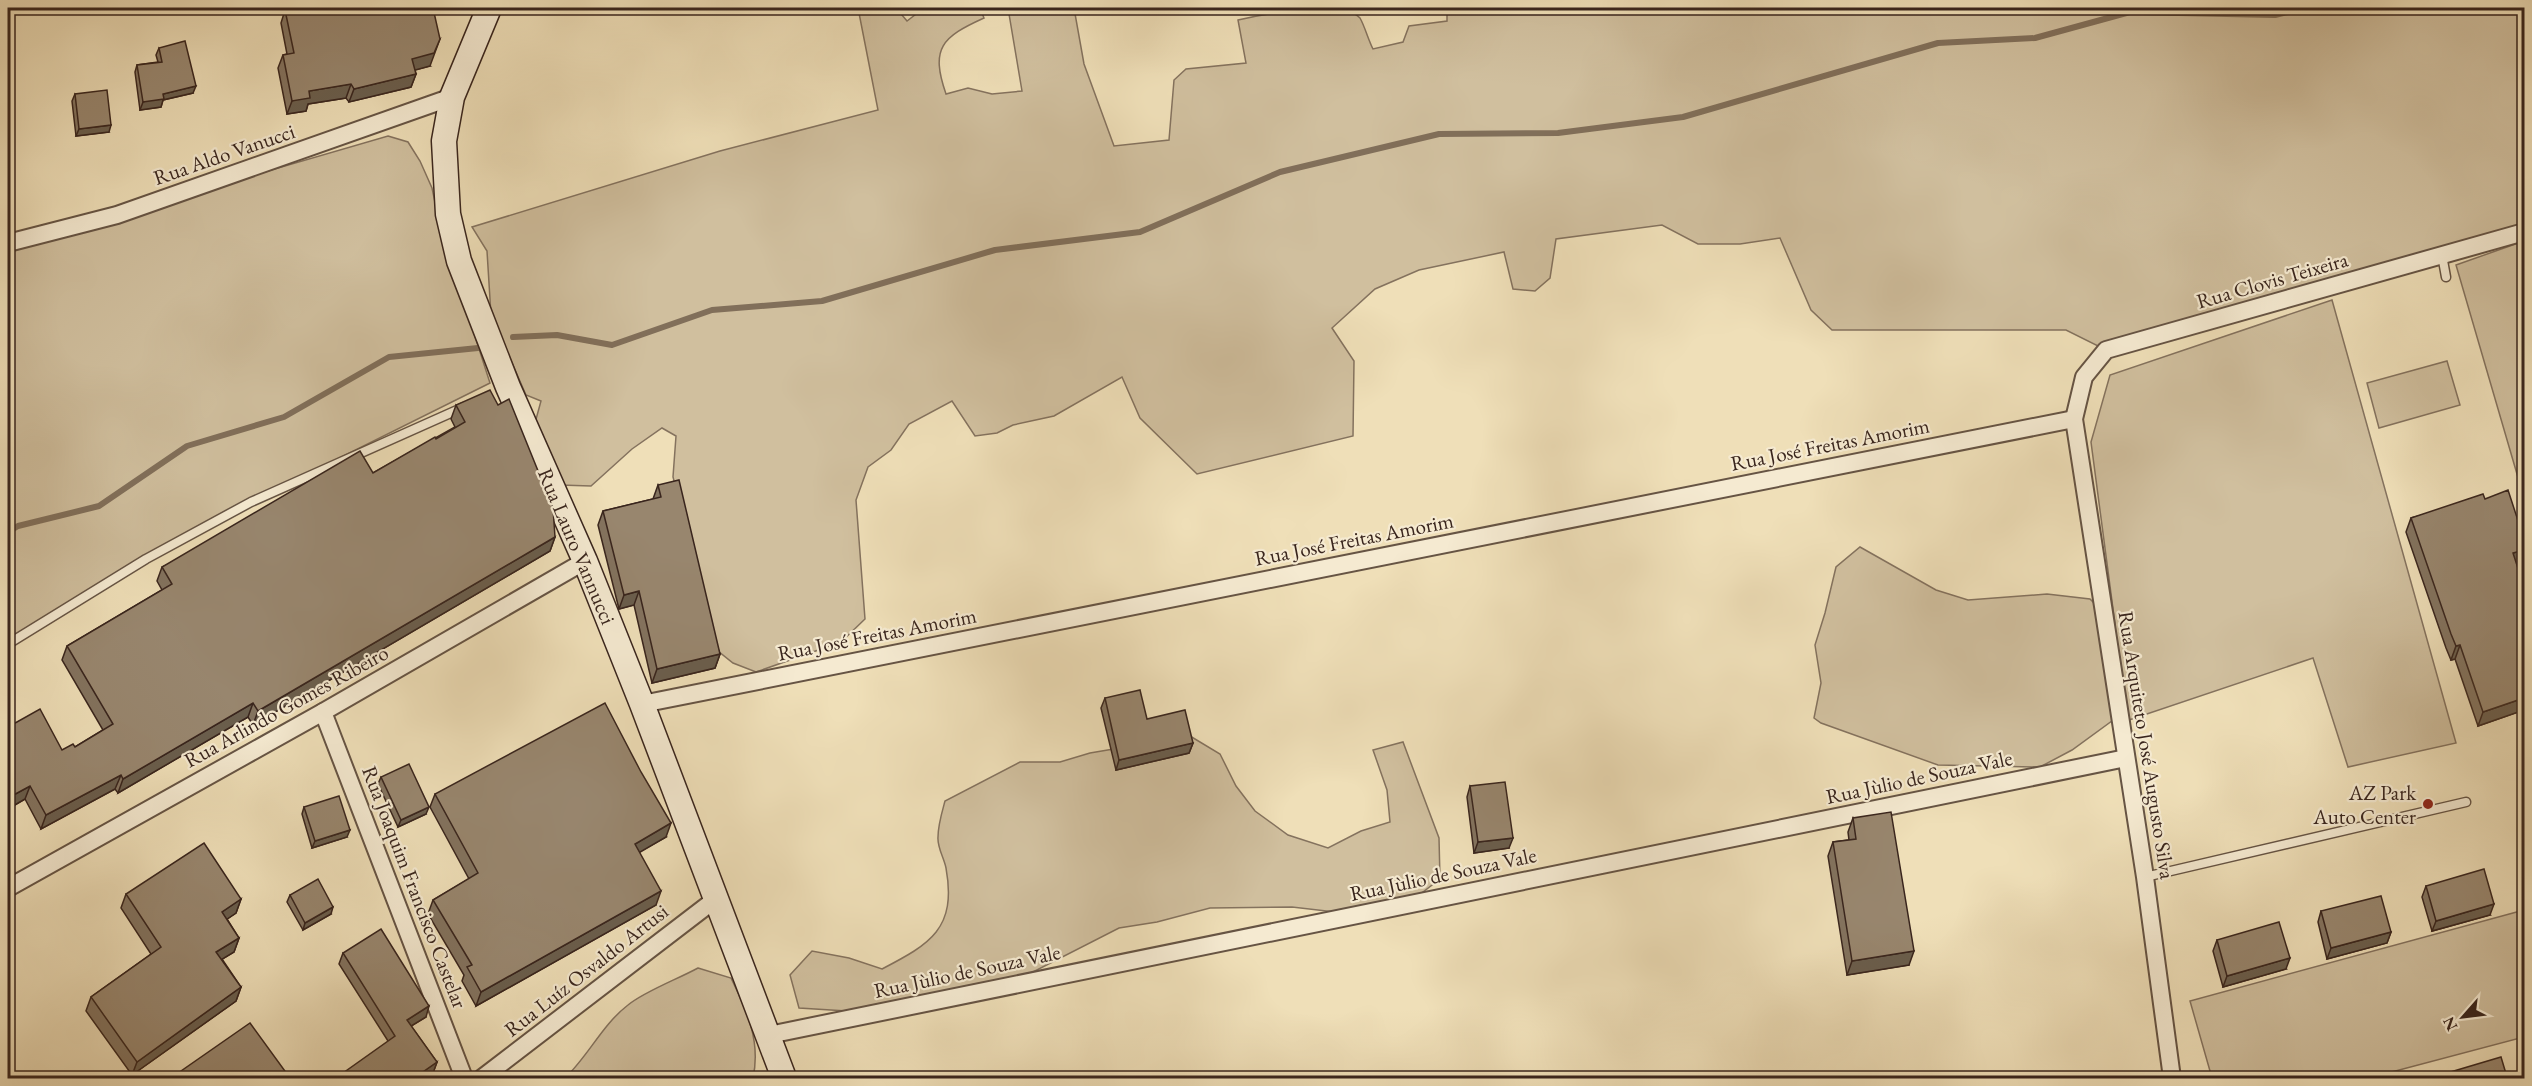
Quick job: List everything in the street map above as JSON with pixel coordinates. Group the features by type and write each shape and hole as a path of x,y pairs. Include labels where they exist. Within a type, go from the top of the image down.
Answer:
{"street":[{"name":"Rua Lauro Vannucci","path":"489,8 452,97 444,141 448,214 459,261 502,389 585,561 717,898 784,1078"},
{"name":"Rua Aldo Vanucci","path":"8,243 117,215 452,97"},
{"name":"Rua Clovis Teixeira","path":"2074,419 2084,377 2106,350 2524,232"},
{"name":"Rua José Freitas Amorim","path":"642,704 2074,419"},
{"name":"Rua Arquiteto José Augusto Silva","path":"2074,419 2145,878 2172,1078"},
{"name":"Rua Arlindo Gomes Ribeiro","path":"8,888 323,712 585,561"},
{"name":"Rua Joaquim Francisco Castelar","path":"323,712 464,1078"},
{"name":"Rua Jùlio de Souza Vale","path":"769,1035 2127,758"},
{"name":"Rua Luíz Osvaldo Artusi","path":"482,1078 717,898"}],"lane":[{"path":"2442,255 2446,277"},
{"path":"8,644 146,560 251,502 476,401"},
{"path":"2145,878 2466,802"}],"shaded area":[{"path":"858,8 896,8 907,21 924,8 980,8 984,18 949,38 943,46 939,65 946,94 968,88 992,94 1022,91 1008,8 1074,8 1084,64 1114,146 1169,140 1174,80 1186,69 1246,63 1238,20 1302,10 1321,9 1351,13 1360,18 1373,49 1403,42 1409,26 1447,21 1447,8 2524,8 2524,232 2106,350 2066,330 1832,330 1811,310 1780,238 1740,244 1698,244 1662,225 1556,239 1550,278 1535,291 1513,289 1504,252 1419,270 1375,289 1332,328 1354,361 1353,436 1197,474 1140,418 1122,377 1054,416 1013,425 997,433 975,436 952,401 909,424 891,450 868,467 856,500 865,619 841,642 756,672 733,663 718,651 673,477 676,436 662,428 632,449 591,486 560,485 535,423 541,401 526,395 491,315 487,251 472,227 720,151 878,110"},
{"path":"388,136 408,142 420,161 432,188 441,230 490,383 251,502 8,644 8,243 117,215"},
{"path":"2524,241 2524,498 2456,265"},
{"path":"2332,300 2456,743 2348,767 2313,658 2129,720 2127,710 2072,750 2040,767 1938,765 1821,723 1814,718 1821,683 1815,645 1836,567 1860,547 1936,590 1968,600 2047,594 2090,599 2115,624 2091,442 2110,375"},
{"path":"2447,361 2460,405 2379,428 2367,383"},
{"path":"1190,736 1220,754 1236,786 1255,811 1288,835 1328,848 1361,831 1390,822 1387,790 1373,750 1403,742 1439,838 1440,879 1415,898 1378,917 1292,907 1210,908 1157,922 1119,928 990,994 863,1012 799,1008 790,975 812,951 849,958 882,969 914,951 936,932 947,906 946,868 938,841 939,823 945,801 1020,762 1060,762 1090,753"},
{"path":"2524,910 2524,1037 2369,1078 2212,1078 2190,1001"},
{"path":"698,968 731,978 747,1014 754,1039 753,1078 565,1078 628,1005 652,990"}],"building":[{"path":"298,8 433,8 440,39 434,53 412,59 416,74 354,89 351,84 309,91 310,98 292,101 283,55 294,53 285,10"},
{"path":"185,41 196,86 163,94 164,99 143,102 137,65 162,62 159,48"},
{"path":"107,90 111,125 79,129 75,94"},
{"path":"490,390 498,405 509,399 553,508 555,537 258,711 253,703 123,779 121,775 46,815 30,786 8,798 8,727 40,709 62,750 73,744 75,747 113,724 67,646 172,584 162,567 360,451 373,473 465,422 456,405"},
{"path":"679,480 720,654 657,669 639,591 624,595 603,511 661,497 658,485"},
{"path":"2508,490 2524,539 2524,550 2513,553 2524,587 2524,698 2483,712 2460,645 2456,646 2451,634 2411,518 2483,494 2485,499"},
{"path":"1140,690 1147,719 1185,710 1193,743 1119,760 1105,698"},
{"path":"605,703 671,823 635,844 661,891 481,992 467,967 472,965 433,900 478,873 435,794"},
{"path":"409,764 429,807 401,820 381,777"},
{"path":"1505,782 1513,838 1478,842 1470,786"},
{"path":"339,796 350,830 315,841 304,807"},
{"path":"1891,812 1914,951 1852,961 1833,842 1856,839 1853,818"},
{"path":"204,843 241,899 222,912 239,938 216,952 241,987 137,1062 91,997 161,947 126,894"},
{"path":"2484,869 2494,904 2436,921 2426,886"},
{"path":"318,879 333,907 305,923 290,895"},
{"path":"2381,896 2391,932 2331,948 2321,911"},
{"path":"2279,922 2290,958 2227,976 2217,940"},
{"path":"381,929 429,1006 407,1020 437,1062 414,1078 336,1078 395,1036 343,953"},
{"path":"250,1023 290,1078 171,1078"},
{"path":"2501,1057 2507,1077 2524,1073 2524,1078 2438,1078 2437,1076"}],"waterway":[{"path":"513,337 557,335 612,345 712,310 822,301 995,250 1140,232 1280,172 1439,134 1558,133 1683,117 1938,43 2035,38 2130,12 2275,15 2304,8"},
{"path":"8,532 18,526 99,506 187,446 284,417 389,357 478,348"}],"place":[{"name":"AZ Park Auto Center","path":"2428,804"}]}
